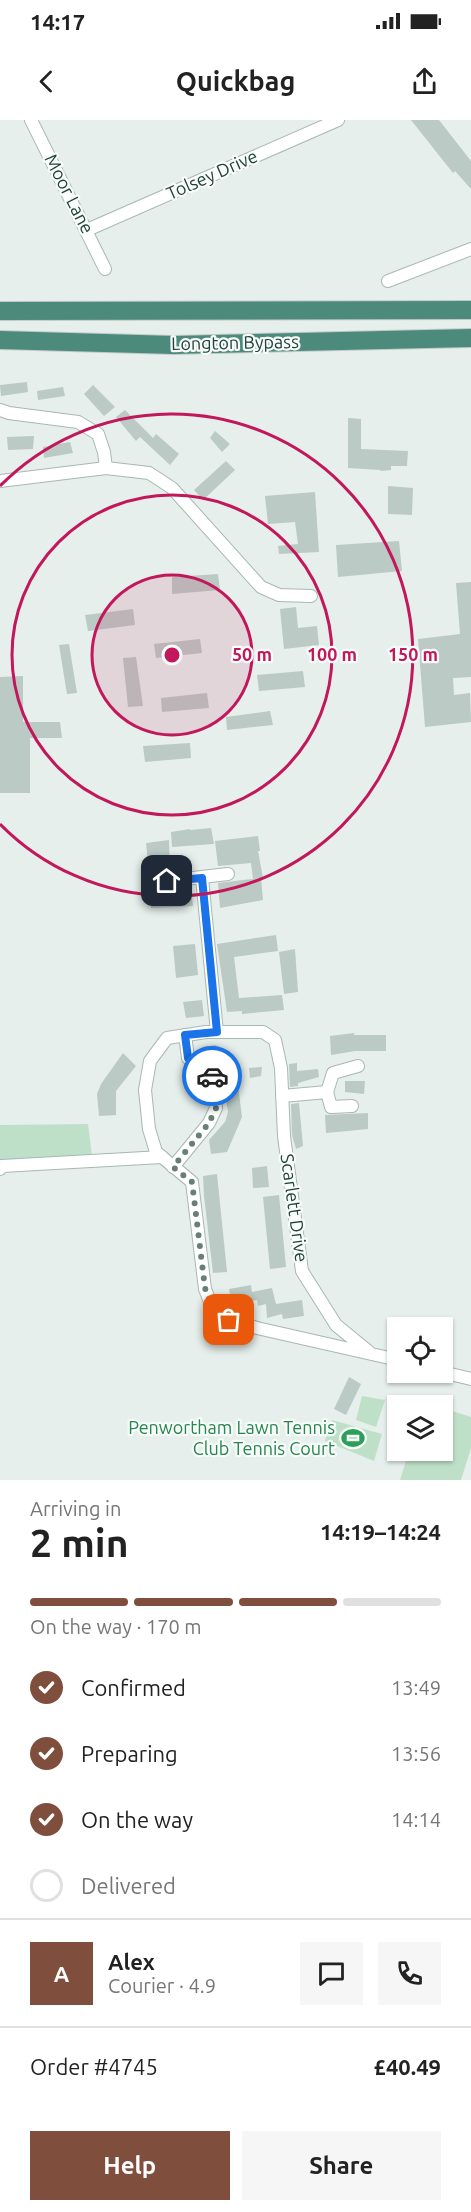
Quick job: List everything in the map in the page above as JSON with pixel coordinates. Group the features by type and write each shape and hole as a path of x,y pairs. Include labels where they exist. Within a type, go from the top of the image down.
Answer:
{"highway":[{"name":"Longton Bypass","path":"0,311 471,310"},
{"name":"Longton Bypass","path":"0,340 174,345 471,338"}],"street":[{"name":"Moor Lane","path":"31,120 105,269"},
{"name":"Tolsey Drive","path":"87,230 338,120"},
{"path":"388,281 471,249"},
{"path":"0,410 78,422 98,434 106,468"},
{"path":"0,481 106,468 149,473 172,488 261,586 279,596 311,596"},
{"path":"167,881 228,874"},
{"path":"202,878 217,1032 167,1038 150,1061 145,1090 149,1129 156,1152 192,1182 205,1288 212,1307 229,1320 257,1328 387,1357"},
{"name":"Scarlett Drive","path":"217,1032 264,1032 276,1040 281,1068 286,1147 302,1271 336,1325 369,1352"},
{"path":"173,1167 209,1123 216,1108 212,1077 188,1058 185,1035"},
{"path":"352,1106 331,1107 327,1092 333,1073 358,1066"},
{"path":"282,1096 327,1092"},
{"path":"0,1168 2,1166 162,1157"},
{"path":"453,1375 471,1379"}],"green space":[{"path":"88,1124 92,1156 0,1164 0,1125"},
{"path":"362,1396 385,1400 376,1427 356,1420"},
{"path":"453,1411 471,1417 471,1448 461,1480 400,1480 406,1461 453,1461"},
{"name":"Penwortham Lawn Tennis Club Tennis Court","path":"332,1420 382,1434 374,1461 325,1441"}],"building":[{"path":"411,120 439,120 471,161 471,189 455,171 453,173"},
{"path":"27,382 28,392 1,396 0,385"},
{"path":"93,385 115,407 104,416 84,394"},
{"path":"63,387 65,396 38,400 37,391"},
{"path":"125,410 153,438 156,434 179,454 170,465 140,437 136,441 116,417"},
{"path":"348,418 361,419 361,449 408,451 407,466 391,466 391,470 381,471 348,468"},
{"path":"215,431 230,444 222,452 210,438"},
{"path":"34,436 33,449 8,450 7,437"},
{"path":"70,442 73,453 44,458 43,447"},
{"path":"226,461 235,470 203,500 194,490"},
{"path":"388,486 413,488 412,515 388,514"},
{"path":"315,492 319,552 279,554 278,546 298,544 295,522 268,524 265,496"},
{"path":"399,541 402,571 338,577 336,545"},
{"path":"218,574 220,590 172,594 172,577"},
{"path":"471,582 471,677 453,678 454,695 470,693 471,722 425,727 418,639 460,634 456,583"},
{"path":"296,607 298,628 317,626 319,645 284,649 280,609"},
{"path":"133,609 135,625 88,631 85,615"},
{"path":"200,639 202,653 156,658 154,644"},
{"path":"69,644 77,693 67,694 59,645"},
{"path":"136,657 143,706 128,707 123,658"},
{"path":"303,671 305,687 259,691 257,675"},
{"path":"23,676 23,722 60,722 62,738 30,738 30,793 0,793 0,677"},
{"path":"207,693 209,708 162,712 161,698"},
{"path":"270,711 273,725 227,730 226,717"},
{"path":"190,743 191,758 145,762 143,746"},
{"path":"211,828 214,844 172,847 171,832"},
{"path":"258,836 263,878 253,879 251,863 218,866 215,841"},
{"path":"169,840 170,871 149,873 146,843"},
{"path":"261,878 263,900 220,908 218,883"},
{"path":"169,890 169,892 191,890 193,906 151,908 150,894"},
{"path":"276,935 278,951 234,957 239,998 282,995 284,1010 242,1014 242,1011 227,1012 217,944"},
{"path":"195,944 198,975 176,978 173,946"},
{"path":"295,949 298,992 284,994 279,952"},
{"path":"202,1000 204,1016 186,1018 183,1002"},
{"path":"354,1033 354,1035 386,1035 386,1051 355,1051 331,1055 330,1036"},
{"path":"216,1045 237,1077 242,1117 227,1152 211,1154 209,1140 225,1122 228,1112 220,1075 210,1062 203,1059 202,1047"},
{"path":"123,1053 136,1066 116,1091 116,1115 99,1116 97,1094 101,1084"},
{"path":"297,1063 297,1071 318,1069 319,1077 290,1087 289,1064"},
{"path":"262,1067 261,1076 250,1078 249,1068"},
{"path":"345,1081 365,1081 364,1094 345,1092"},
{"path":"299,1103 303,1146 296,1149 292,1135 291,1104"},
{"path":"368,1113 368,1129 326,1133 325,1115"},
{"path":"267,1166 269,1187 253,1188 252,1168"},
{"path":"217,1174 227,1272 213,1273 203,1176"},
{"path":"279,1195 286,1267 270,1269 263,1197"},
{"path":"251,1285 252,1292 272,1288 276,1304 302,1300 304,1316 283,1319 282,1314 267,1318 266,1304 258,1306 257,1300 232,1305 229,1289"},
{"path":"349,1377 361,1384 346,1415 334,1409"}],"way so far":[{"path":"212,1076 216,1108 209,1123 173,1167 192,1182 205,1288 212,1307 229,1320"}],"place":[{"name":"Penwortham Lawn Tennis Club Tennis Court","path":"353,1438"}],"route":[{"path":"167,881 202,878 217,1032 185,1035 188,1058 212,1076"}]}
